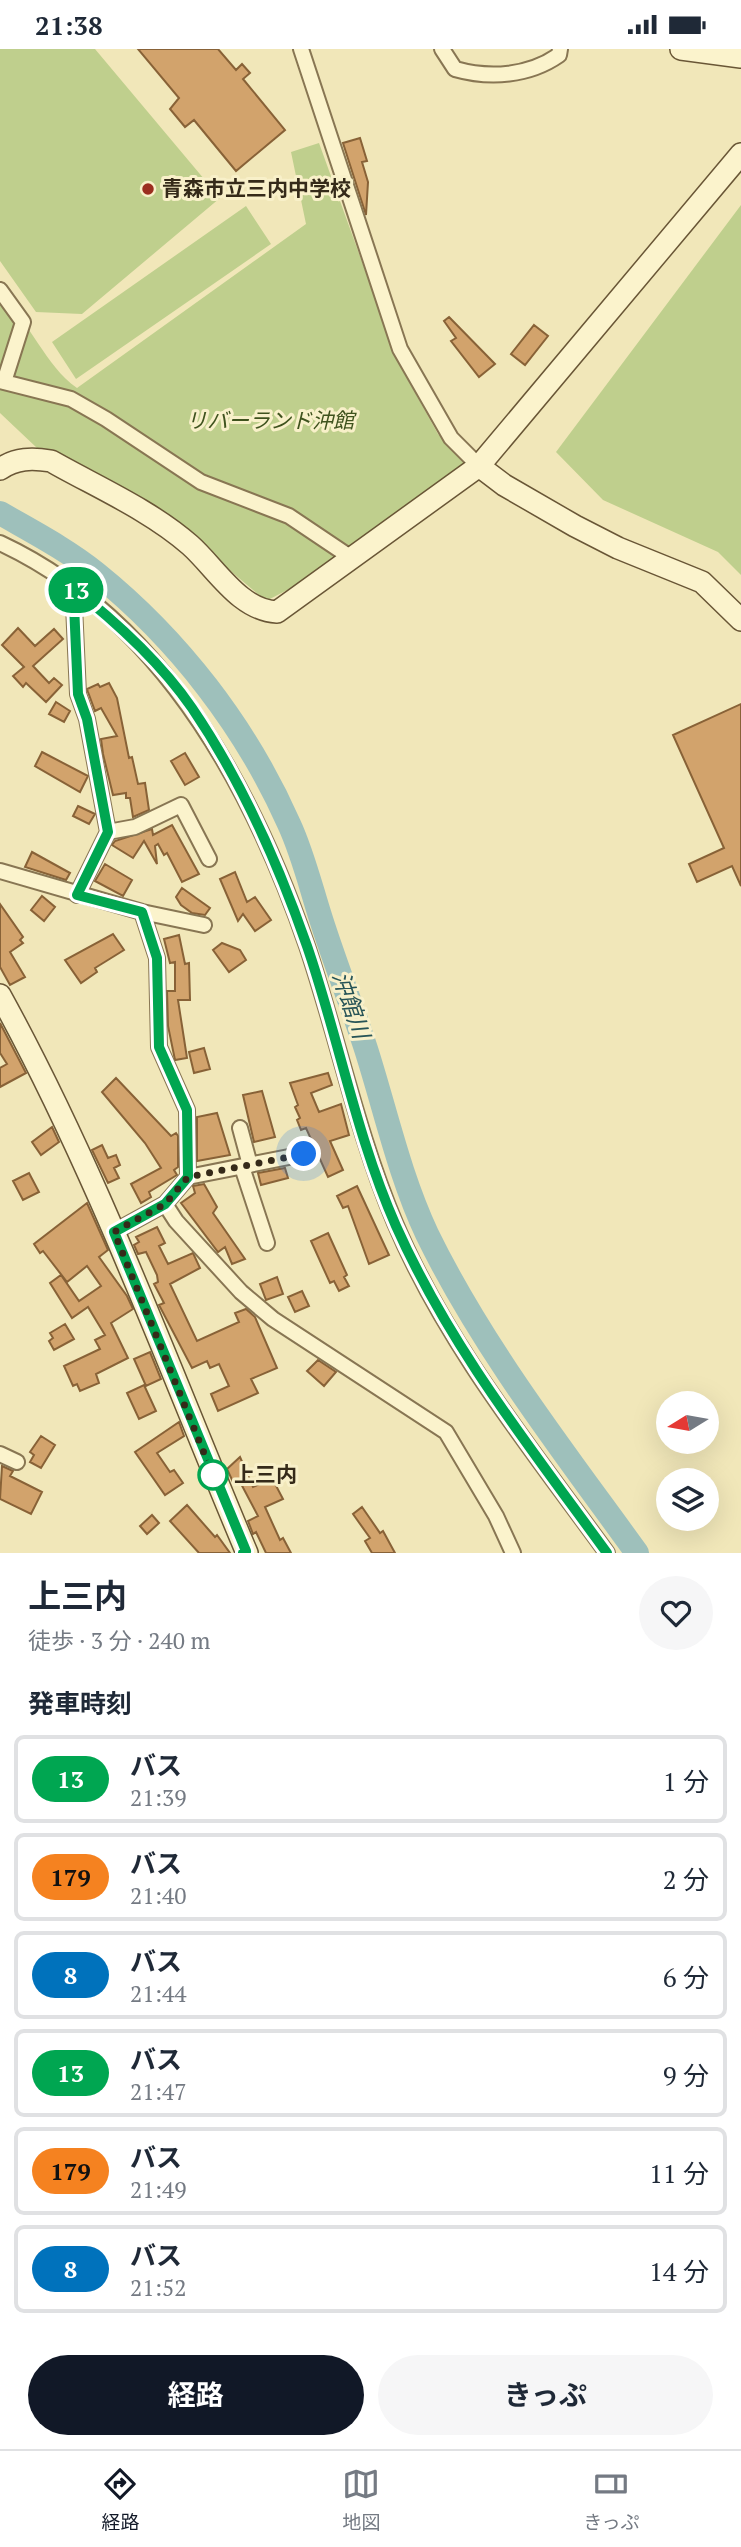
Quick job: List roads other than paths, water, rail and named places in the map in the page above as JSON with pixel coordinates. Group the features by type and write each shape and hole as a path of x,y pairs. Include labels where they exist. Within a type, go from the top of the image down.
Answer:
{"street":[{"path":"301,49 400,349 451,438 479,466 504,485 618,548 702,582 741,620"},
{"path":"442,49 455,69 475,75 516,73 547,63 559,55 560,49"},
{"path":"681,49 741,57"},
{"path":"0,469 17,460 35,458 51,461 167,527 255,608 277,612 300,599 479,466 741,154"},
{"path":"0,291 23,322 2,382 71,399 201,482 289,516 353,559"},
{"path":"0,543 68,584 109,617 191,706 233,775 252,812 307,946 358,1123 401,1237 475,1372 607,1553"},
{"path":"68,584 74,605 78,694 87,719 108,832 77,895"},
{"path":"108,832 148,823 181,806 209,859"},
{"path":"0,871 77,895 204,925"},
{"path":"142,912 157,958 159,1047 187,1110 188,1177"},
{"path":"0,995 41,1070 114,1232 245,1552"},
{"path":"240,1128 246,1166 267,1243"},
{"path":"114,1232 165,1204 188,1177 304,1154"},
{"path":"165,1204 176,1221 241,1292 273,1319 446,1432 496,1516 513,1553"},
{"path":"0,1454 17,1462"}],"waterway":[{"name":"沖館川","path":"0,513 73,556 155,626 207,687 252,753 272,788 298,847 366,1049 401,1166 427,1234 498,1358 637,1553"}],"place":[{"name":"青森市立三内中学校","path":"148,189"},
{"name":"上三内","path":"213,1475"}],"park label":[{"name":"リバーランド沖館","path":"270,421"}]}
